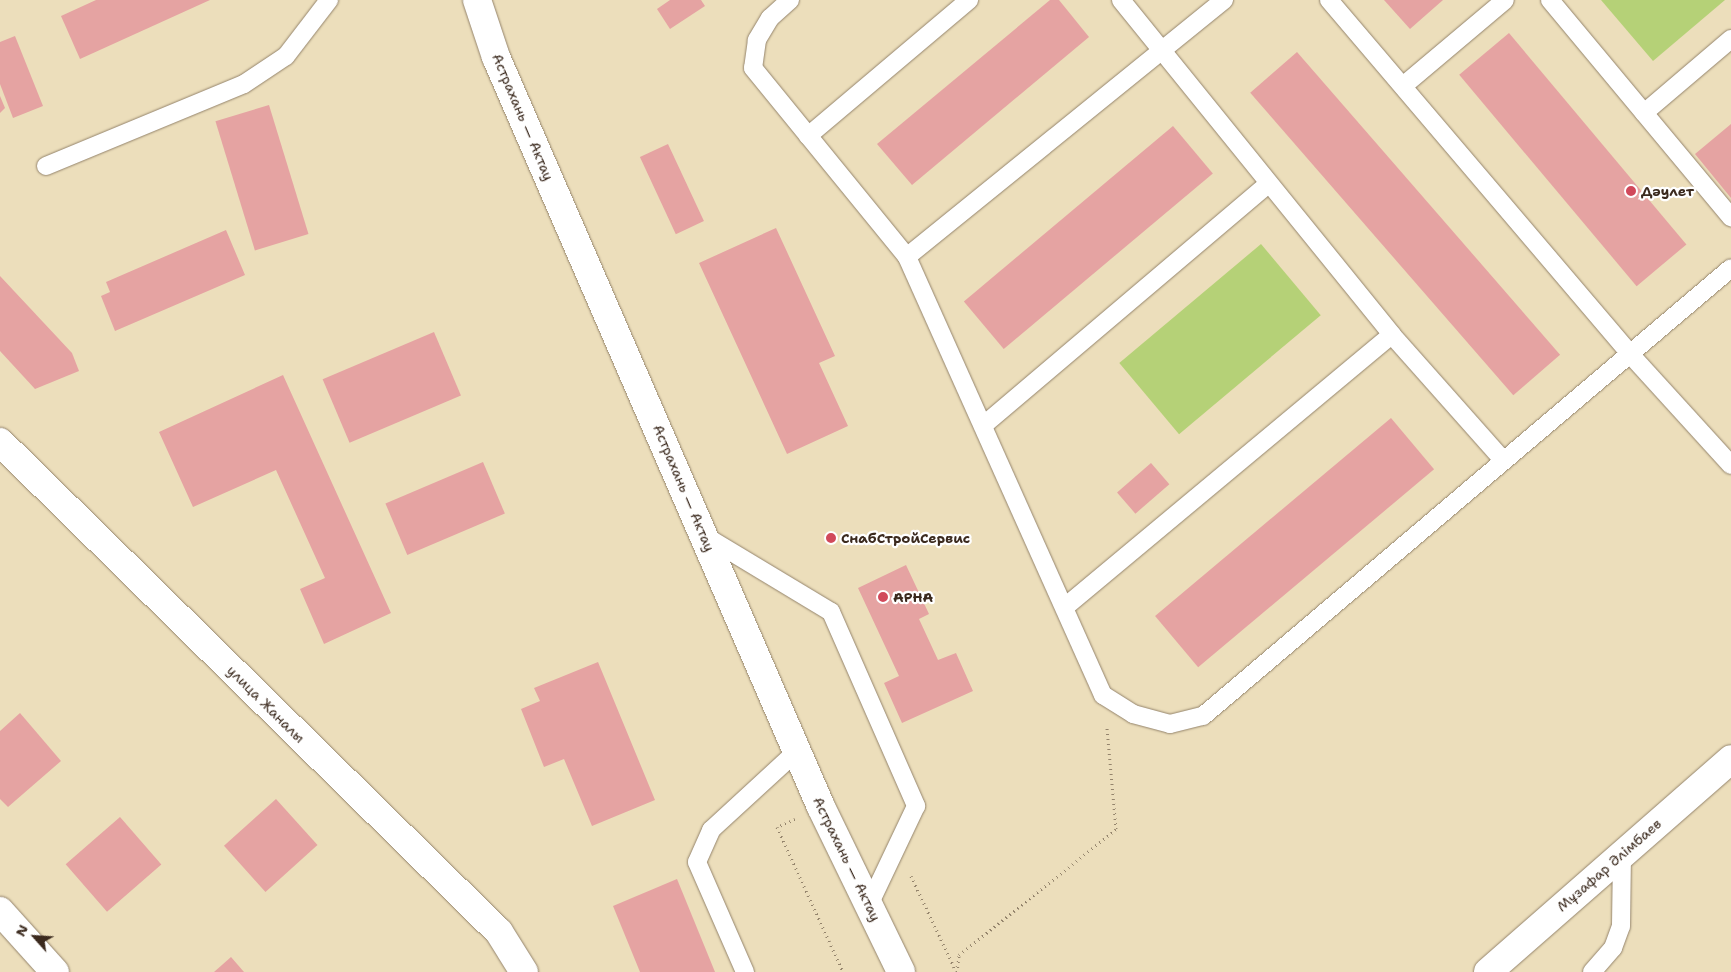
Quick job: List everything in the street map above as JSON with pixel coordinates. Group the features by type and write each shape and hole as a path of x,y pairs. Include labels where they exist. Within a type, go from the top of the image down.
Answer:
{"main road":[{"name":"Астрахань — Актау","path":"477,0 496,57 821,807 901,972"},
{"name":"улица Жаналы","path":"0,442 499,932 524,972"},
{"name":"Мұзафар Әлімбаев","path":"1488,972 1731,759"},
{"path":"0,911 55,972"}],"lane":[{"path":"46,166 244,84 286,56 329,0"},
{"path":"790,0 770,18 757,40 753,68 907,257 985,424 1103,695 1133,714 1170,724 1203,716 1731,268"},
{"path":"808,136 968,0"},
{"path":"1121,0 1392,335 1503,460"},
{"path":"907,257 1224,0"},
{"path":"1330,0 1630,354 1731,465"},
{"path":"1403,86 1505,0"},
{"path":"1550,0 1731,217"},
{"path":"1644,113 1731,39"},
{"path":"985,424 1268,184"},
{"path":"1066,607 1392,335"},
{"path":"705,536 831,612 916,806 869,905"},
{"path":"745,972 697,862 711,830 797,751"},
{"path":"1592,972 1613,948 1621,926 1622,854"}],"path":[{"path":"957,972 959,955 1116,829 1116,792 1103,695"},
{"path":"821,807 776,827 843,972"},
{"path":"897,847 957,972"}],"green space":[{"path":"1601,0 1725,0 1653,61"},
{"path":"1261,244 1321,315 1179,434 1119,363"}],"building":[{"path":"96,0 210,0 80,59 61,16"},
{"path":"670,0 701,0 705,6 670,29 657,9"},
{"path":"1050,0 1059,0 1089,37 912,185 877,144"},
{"path":"1384,0 1443,0 1410,29"},
{"path":"1509,33 1686,244 1637,286 1459,75"},
{"path":"15,36 43,106 13,118 0,84 0,42"},
{"path":"1297,52 1560,355 1513,395 1250,93"},
{"path":"0,96 5,108 0,113"},
{"path":"269,105 308,234 255,250 215,121"},
{"path":"1731,124 1731,198 1695,154"},
{"path":"1173,126 1213,173 1004,349 964,301"},
{"path":"668,144 704,221 676,234 640,157"},
{"path":"776,228 835,356 819,363 848,426 787,454 699,263"},
{"path":"226,230 245,275 115,331 101,296 110,292 106,282"},
{"path":"0,276 72,353 79,371 35,389 0,351"},
{"path":"434,332 461,396 350,443 323,379"},
{"path":"283,375 391,613 324,644 300,589 325,578 276,470 193,507 159,432"},
{"path":"1391,418 1434,469 1198,667 1155,616"},
{"path":"483,462 505,514 407,555 385,503"},
{"path":"1151,463 1169,484 1135,514 1117,493"},
{"path":"906,565 929,614 919,619 938,660 956,653 973,691 902,723 884,683 899,676 858,588"},
{"path":"598,662 655,800 592,826 564,759 544,767 521,709 540,701 534,688"},
{"path":"20,713 61,761 8,807 0,799 0,731"},
{"path":"276,799 317,845 265,892 224,846"},
{"path":"120,817 161,865 107,912 66,864"},
{"path":"677,879 715,972 640,972 613,906"},
{"path":"231,957 244,972 214,972"}],"place":[{"name":"Дәулет","path":"1631,191"},
{"name":"СнабСтройСервис","path":"831,538"},
{"name":"АРНА","path":"883,597"}]}
